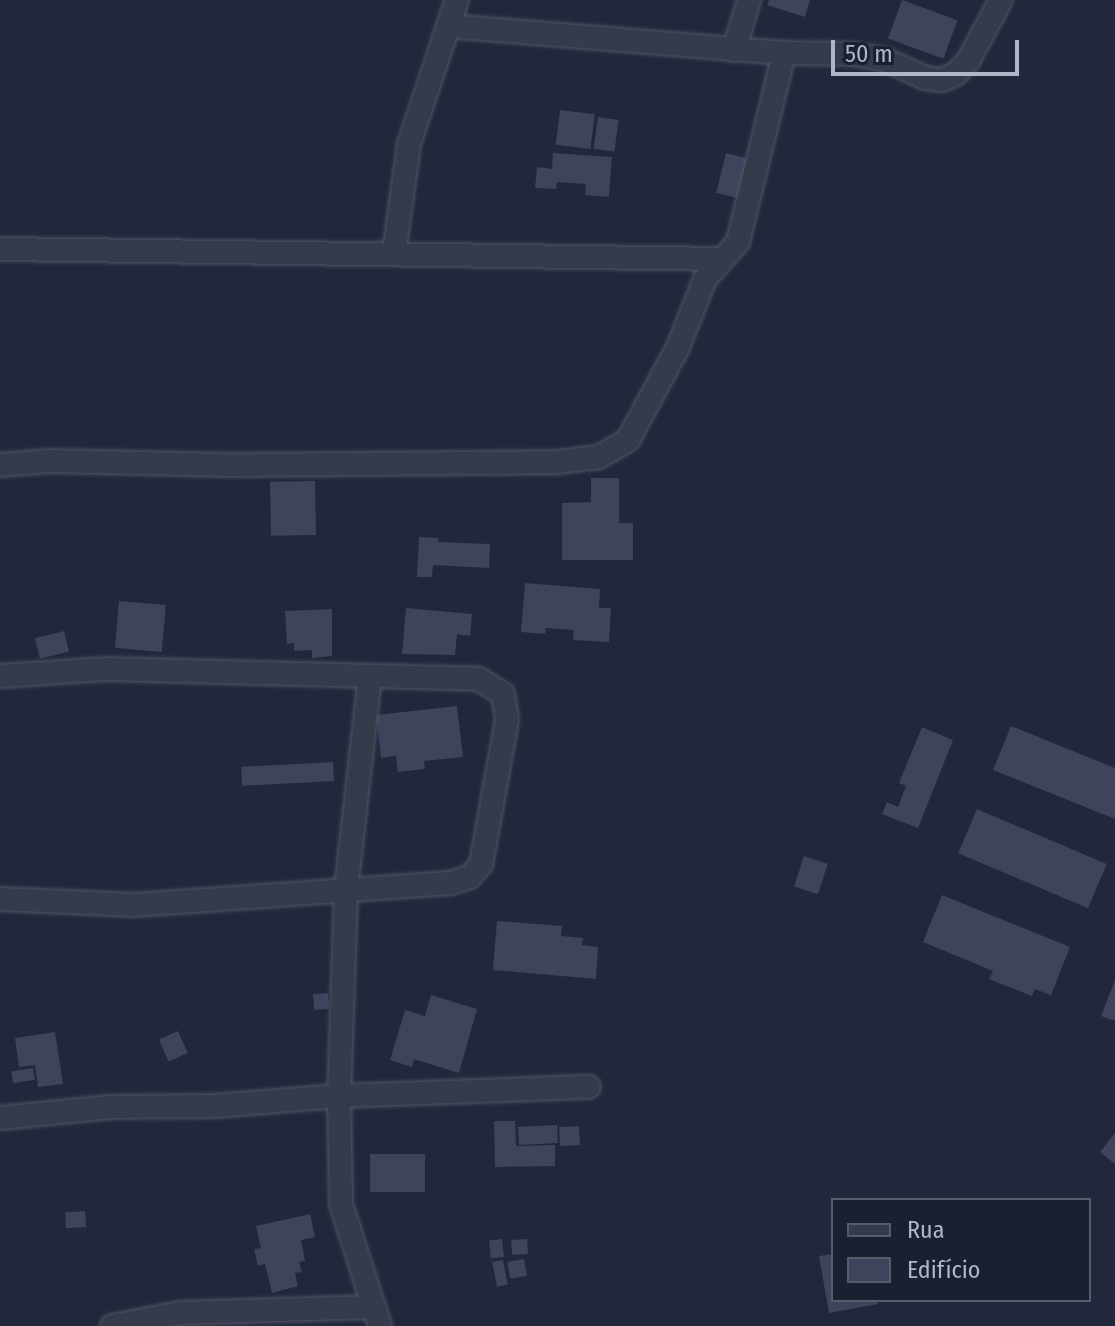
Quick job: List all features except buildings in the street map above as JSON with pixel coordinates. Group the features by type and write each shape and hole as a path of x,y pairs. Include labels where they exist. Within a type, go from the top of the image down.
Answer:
{"street":[{"path":"394,254 409,144 457,0"},
{"path":"734,50 749,0"},
{"path":"448,26 734,50 853,54 886,60 925,78 942,80 968,61 1001,0"},
{"path":"0,465 50,461 230,465 558,462 599,457 628,440 678,347 705,279 738,242 747,216 784,53"},
{"path":"0,249 721,259"},
{"path":"0,676 107,669 479,679 503,694 507,720 481,864 470,877 450,883 135,905 0,899"},
{"path":"112,1326 180,1313 377,1316 341,1204 339,1096 346,890 370,676"},
{"path":"0,1118 110,1107 214,1106 339,1096 589,1087"}]}
